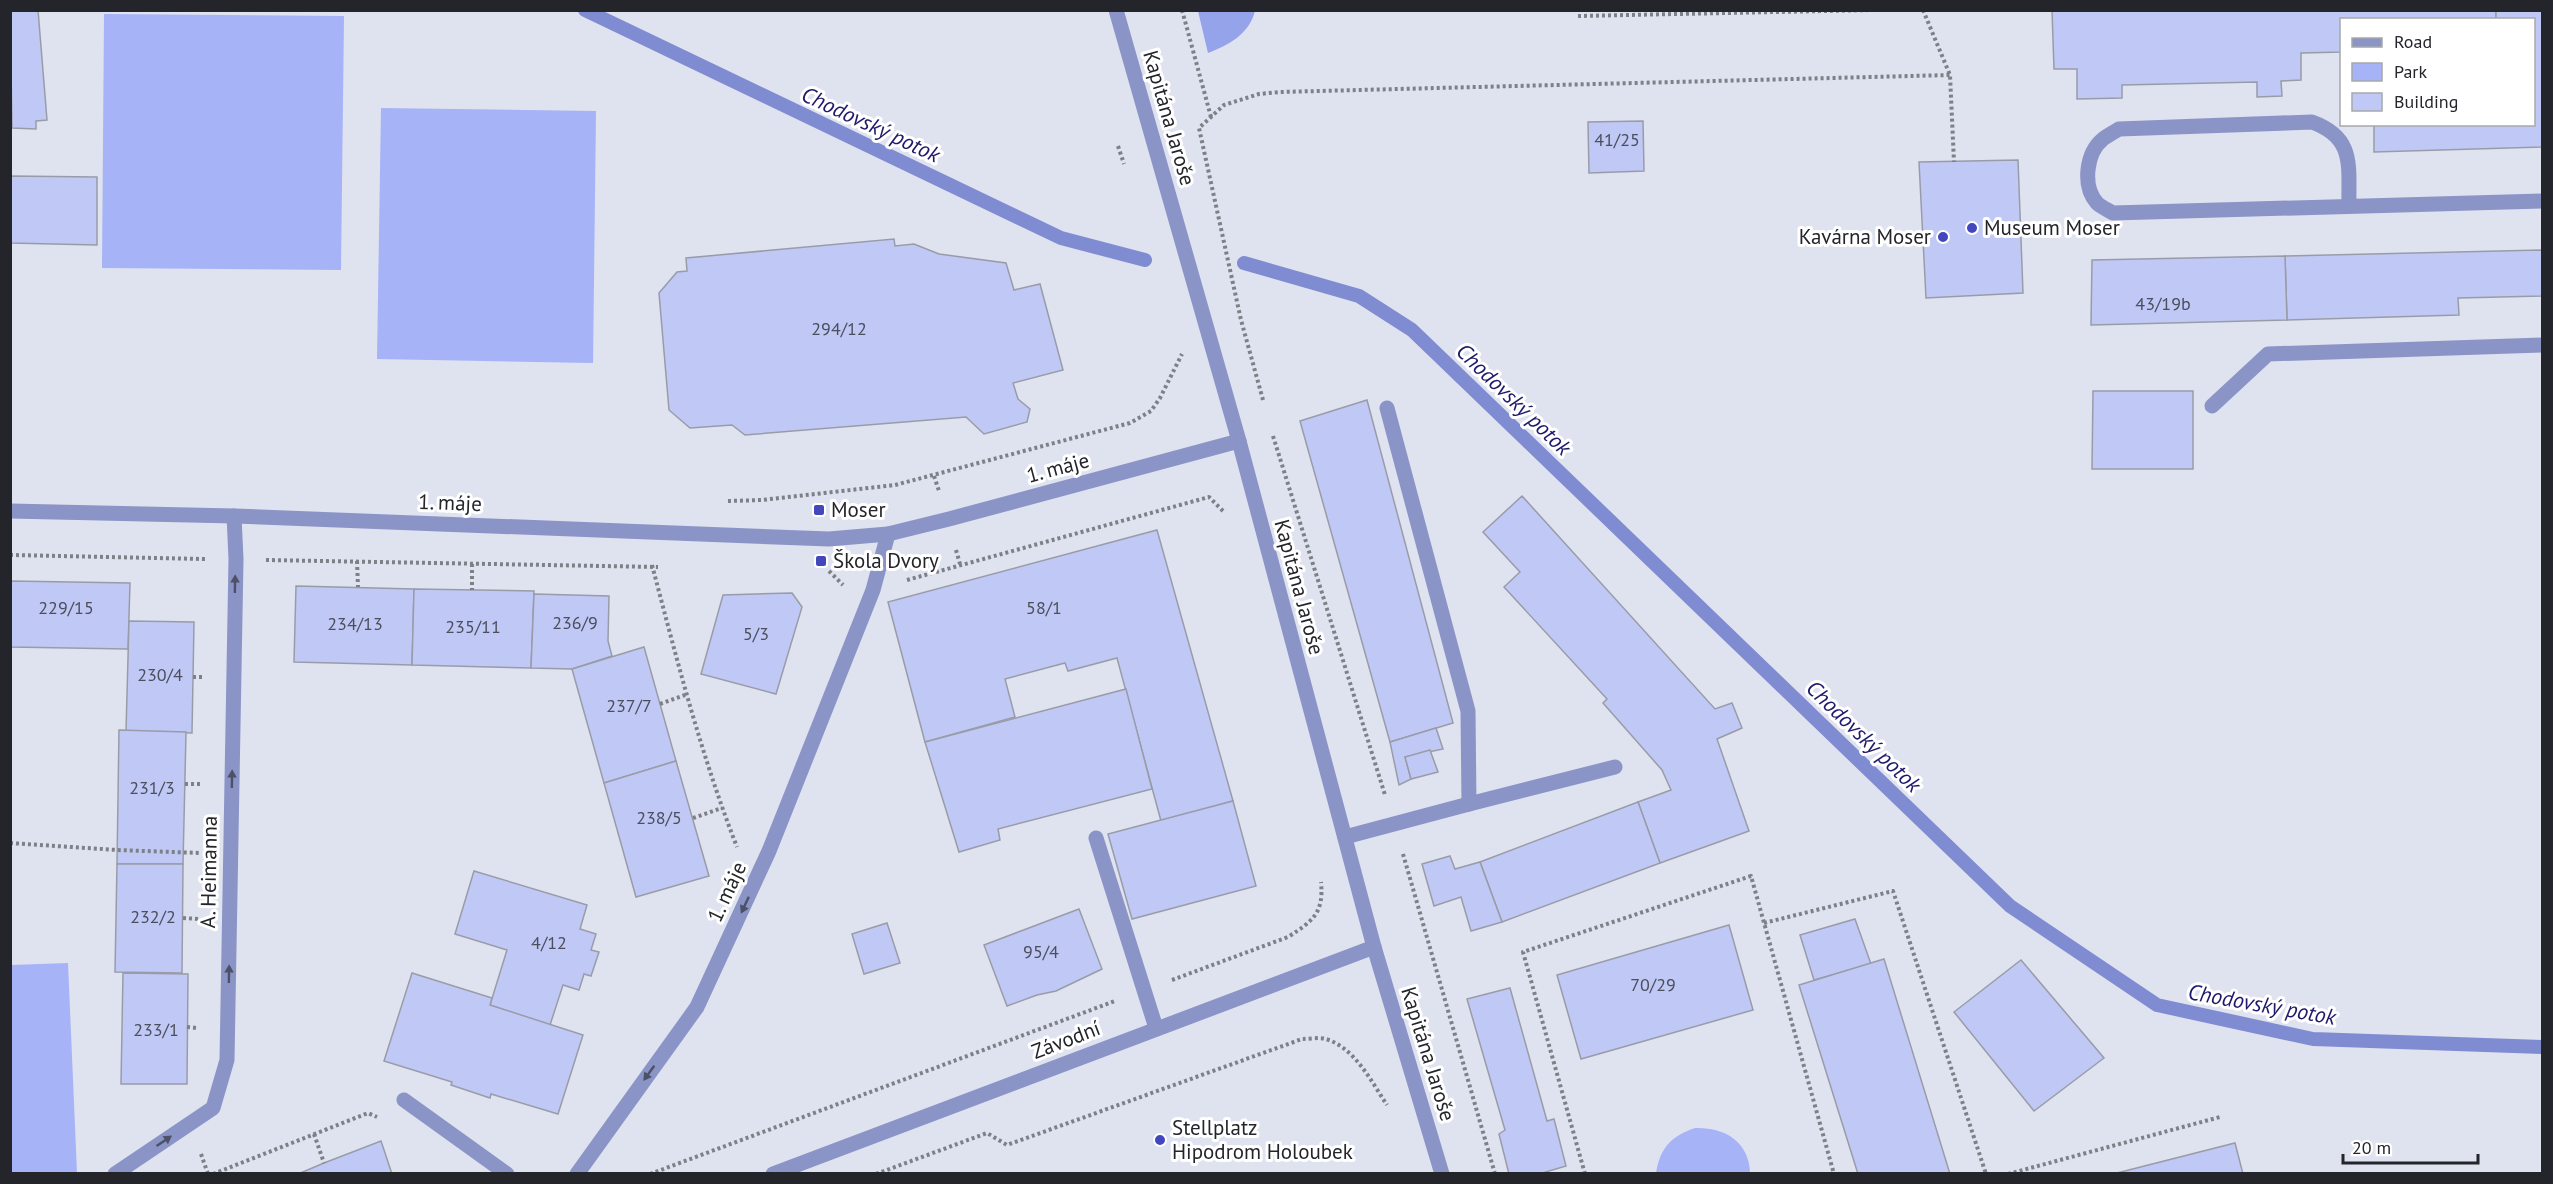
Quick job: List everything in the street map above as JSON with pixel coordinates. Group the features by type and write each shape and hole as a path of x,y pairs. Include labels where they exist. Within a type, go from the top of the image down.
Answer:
{"street":[{"name":"Kapitána Jaroše","path":"1116,10 1239,441 1374,947 1442,1173"},
{"path":"2349,207 2347,155 2340,138 2327,128 2312,122 2119,129 2102,140 2091,154 2088,171 2089,190 2098,204 2113,213 2349,207 2542,201"},
{"path":"2212,406 2268,354 2542,345"},
{"path":"1387,408 1468,711 1469,804"},
{"name":"1. máje","path":"10,511 234,516 829,539 888,534 1239,441"},
{"name":"A. Heimanna","path":"115,1173 213,1108 221,1088 227,1060 236,559 234,516"},
{"name":"1. máje","path":"577,1173 697,1007 769,851 873,590 888,534"},
{"path":"1345,837 1615,767"},
{"path":"1096,838 1156,1028"},
{"name":"Závodní","path":"773,1173 1374,947"},
{"path":"404,1100 507,1173"}],"path":[{"path":"1182,10 1211,117"},
{"path":"1578,16 1875,10"},
{"path":"1923,10 1950,75 1954,162"},
{"path":"1266,411 1241,320 1199,128 1224,105 1269,93 1950,75"},
{"path":"1118,146 1126,168"},
{"path":"727,501 762,500 895,485 1130,423 1150,411 1161,398 1182,354 1181,343"},
{"path":"1272,434 1394,824 1495,1173"},
{"path":"826,568 845,588 873,590 960,564 1209,497 1224,512 1227,523"},
{"path":"643,532 685,695 722,808 753,889"},
{"path":"10,555 664,567"},
{"path":"357,561 358,587"},
{"path":"471,564 472,590"},
{"path":"660,704 685,695"},
{"path":"693,818 722,808"},
{"path":"10,843 231,854"},
{"path":"1585,1173 1523,952 1751,876 1834,1173"},
{"path":"650,1173 1007,1043 1288,937 1315,916 1323,898 1321,880"},
{"path":"1764,923 1893,891 1986,1173"},
{"path":"876,1173 987,1133 1007,1145 1302,1039 1325,1038 1347,1050 1391,1111"},
{"path":"213,1173 368,1113 384,1120"},
{"path":"2008,1173 2220,1117"},
{"path":"314,1134 324,1164"}],"green space":[{"path":"104,14 344,16 341,270 102,268"},
{"path":"381,108 596,111 593,363 377,359"},
{"path":"68,963 77,1173 11,1173 11,965"},
{"path":"1695,1128 1716,1130 1733,1138 1745,1152 1750,1173 1656,1173 1660,1157 1668,1144 1679,1135"}],"shaded area":[{"path":"1198,10 1255,11 1248,26 1237,38 1208,53"}],"building":[{"path":"38,10 47,120 36,121 36,129 12,128 10,11"},
{"path":"2052,10 2496,10 2496,18 2340,18 2340,52 2301,53 2301,80 2281,81 2282,96 2257,97 2257,82 2122,85 2122,98 2077,99 2077,69 2054,69"},
{"path":"2496,10 2542,10 2542,147 2374,152 2374,126 2535,126 2535,18 2496,18"},
{"path":"1643,121 1644,171 1589,173 1588,122"},
{"name":"Museum Moser","path":"2018,160 2023,293 1926,298 1919,162"},
{"path":"10,176 97,177 97,245 10,243"},
{"path":"894,239 895,246 914,244 939,254 1006,263 1014,290 1040,284 1063,370 1013,383 1018,399 1030,409 1027,422 984,434 966,417 745,435 732,425 690,428 669,410 659,293 677,272 687,271 686,258"},
{"path":"2542,250 2542,296 2458,298 2459,315 2287,320 2285,256"},
{"path":"2285,256 2287,320 2091,325 2092,260"},
{"path":"2093,391 2193,391 2193,469 2092,469"},
{"path":"1367,400 1453,723 1390,742 1300,421"},
{"path":"1522,496 1715,709 1732,703 1742,728 1717,739 1749,831 1660,863 1638,802 1671,790 1662,770 1603,703 1607,699 1504,587 1520,572 1483,532"},
{"path":"1157,530 1233,801 1161,821 1117,658 1068,671 1065,663 1005,679 1015,717 925,742 888,602"},
{"path":"10,581 130,583 128,649 10,647"},
{"path":"296,586 414,589 412,665 294,662"},
{"path":"414,589 534,591 531,668 412,665"},
{"path":"792,593 802,607 776,694 701,674 723,595"},
{"path":"534,594 609,596 608,641 612,656 572,669 531,668"},
{"path":"129,621 194,622 192,733 126,731"},
{"path":"644,647 676,761 604,783 572,669"},
{"path":"1126,689 1152,789 998,829 1000,840 959,852 925,742"},
{"path":"1436,728 1443,749 1405,757 1411,779 1399,785 1390,742"},
{"path":"119,730 186,732 183,864 117,864"},
{"path":"1430,750 1438,772 1411,779 1405,757"},
{"path":"676,761 709,876 636,897 604,783"},
{"path":"1233,801 1256,886 1132,919 1108,834"},
{"path":"1638,802 1660,863 1502,922 1480,862"},
{"path":"1450,856 1455,869 1480,862 1502,922 1471,931 1461,897 1434,906 1422,864"},
{"path":"117,864 183,864 182,973 115,972"},
{"path":"474,871 587,905 580,929 596,934 591,950 599,952 591,976 584,974 579,990 563,985 550,1025 490,1005 507,950 455,934"},
{"path":"1079,909 1102,969 1056,991 1007,1006 984,945"},
{"path":"1855,919 1871,964 1814,980 1800,935"},
{"path":"887,923 900,963 864,974 852,934"},
{"path":"1729,925 1753,1010 1581,1059 1557,975"},
{"path":"1884,959 1950,1174 1858,1174 1799,985"},
{"path":"2021,960 2104,1058 2034,1111 1954,1012"},
{"path":"123,973 188,974 187,1084 121,1084"},
{"path":"412,973 492,998 490,1005 583,1035 558,1114 491,1094 490,1098 451,1085 452,1082 384,1061"},
{"path":"1510,988 1547,1121 1554,1119 1566,1166 1539,1174 1509,1174 1499,1134 1505,1130 1467,999"},
{"path":"381,1141 392,1174 298,1174 324,1163"},
{"path":"2235,1143 2243,1174 2113,1174"}],"waterway":[{"name":"Chodovský potok","path":"585,10 1061,238 1145,260"},
{"name":"Chodovský potok","path":"1244,263 1359,296 1412,330 2010,906 2157,1005 2313,1039 2542,1047"}],"place":[{"name":"Museum Moser","path":"1972,228"},
{"name":"Kavárna Moser","path":"1943,237"},
{"name":"Moser","path":"819,510"},
{"name":"Škola Dvory","path":"821,561"},
{"name":"Stellplatz Hipodrom Holoubek","path":"1160,1140"}]}
